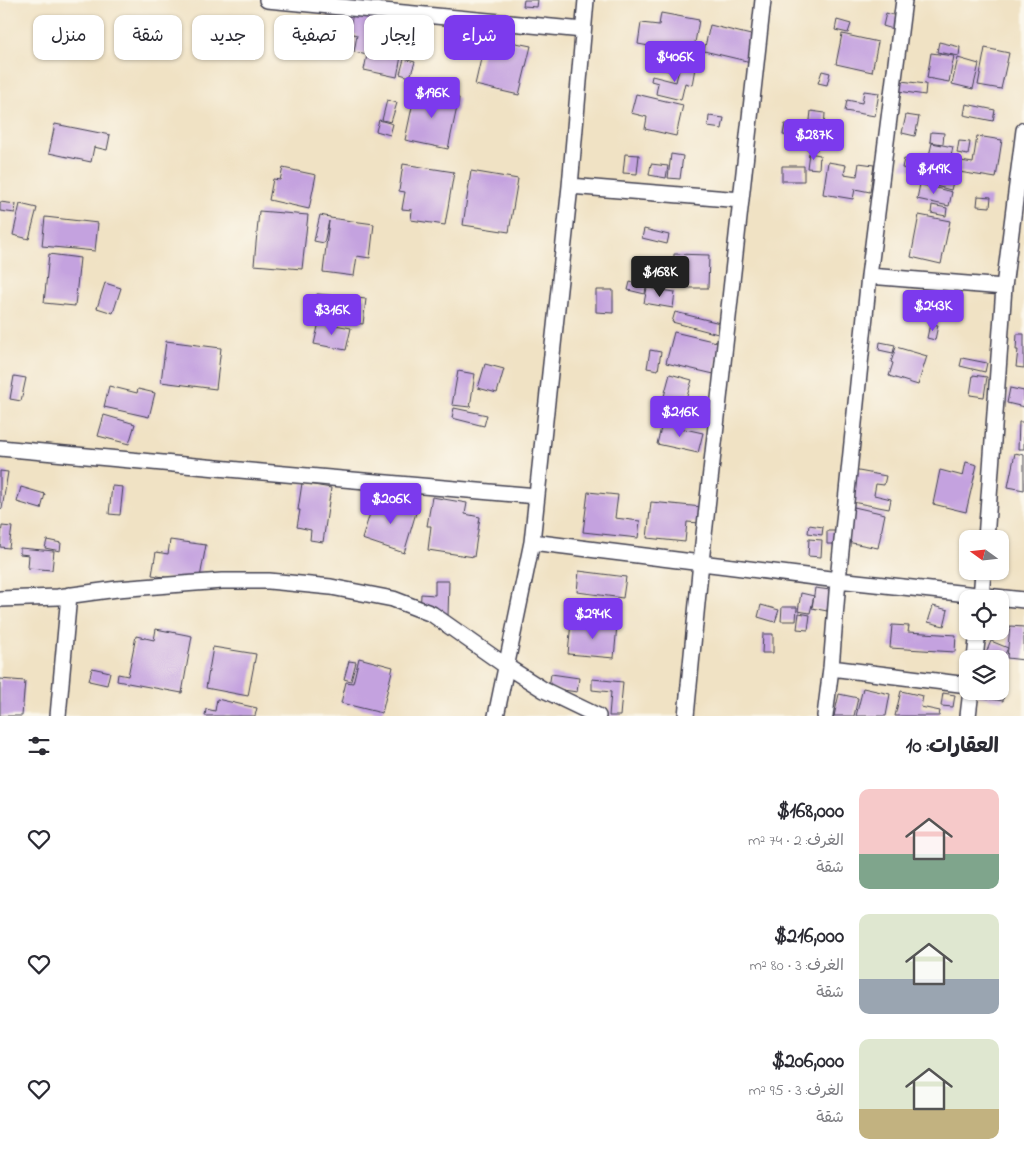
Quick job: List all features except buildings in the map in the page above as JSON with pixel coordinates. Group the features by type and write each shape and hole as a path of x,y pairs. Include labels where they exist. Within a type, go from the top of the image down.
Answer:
{"street":[{"path":"266,0 583,30"},
{"path":"496,716 532,542 570,186 586,0"},
{"path":"686,716 701,562 763,0"},
{"path":"825,716 869,276 904,0"},
{"path":"987,530 1004,287 1018,233 1024,130"},
{"path":"570,186 741,200"},
{"path":"869,276 1004,287"},
{"path":"0,448 537,496"},
{"path":"532,542 959,594"},
{"path":"0,599 58,597 117,589 222,581 270,581 331,587 393,599 432,614 544,690 598,716"},
{"path":"58,716 69,595"},
{"path":"1009,599 1024,600"},
{"path":"831,668 959,684"},
{"path":"968,716 970,700"}]}
